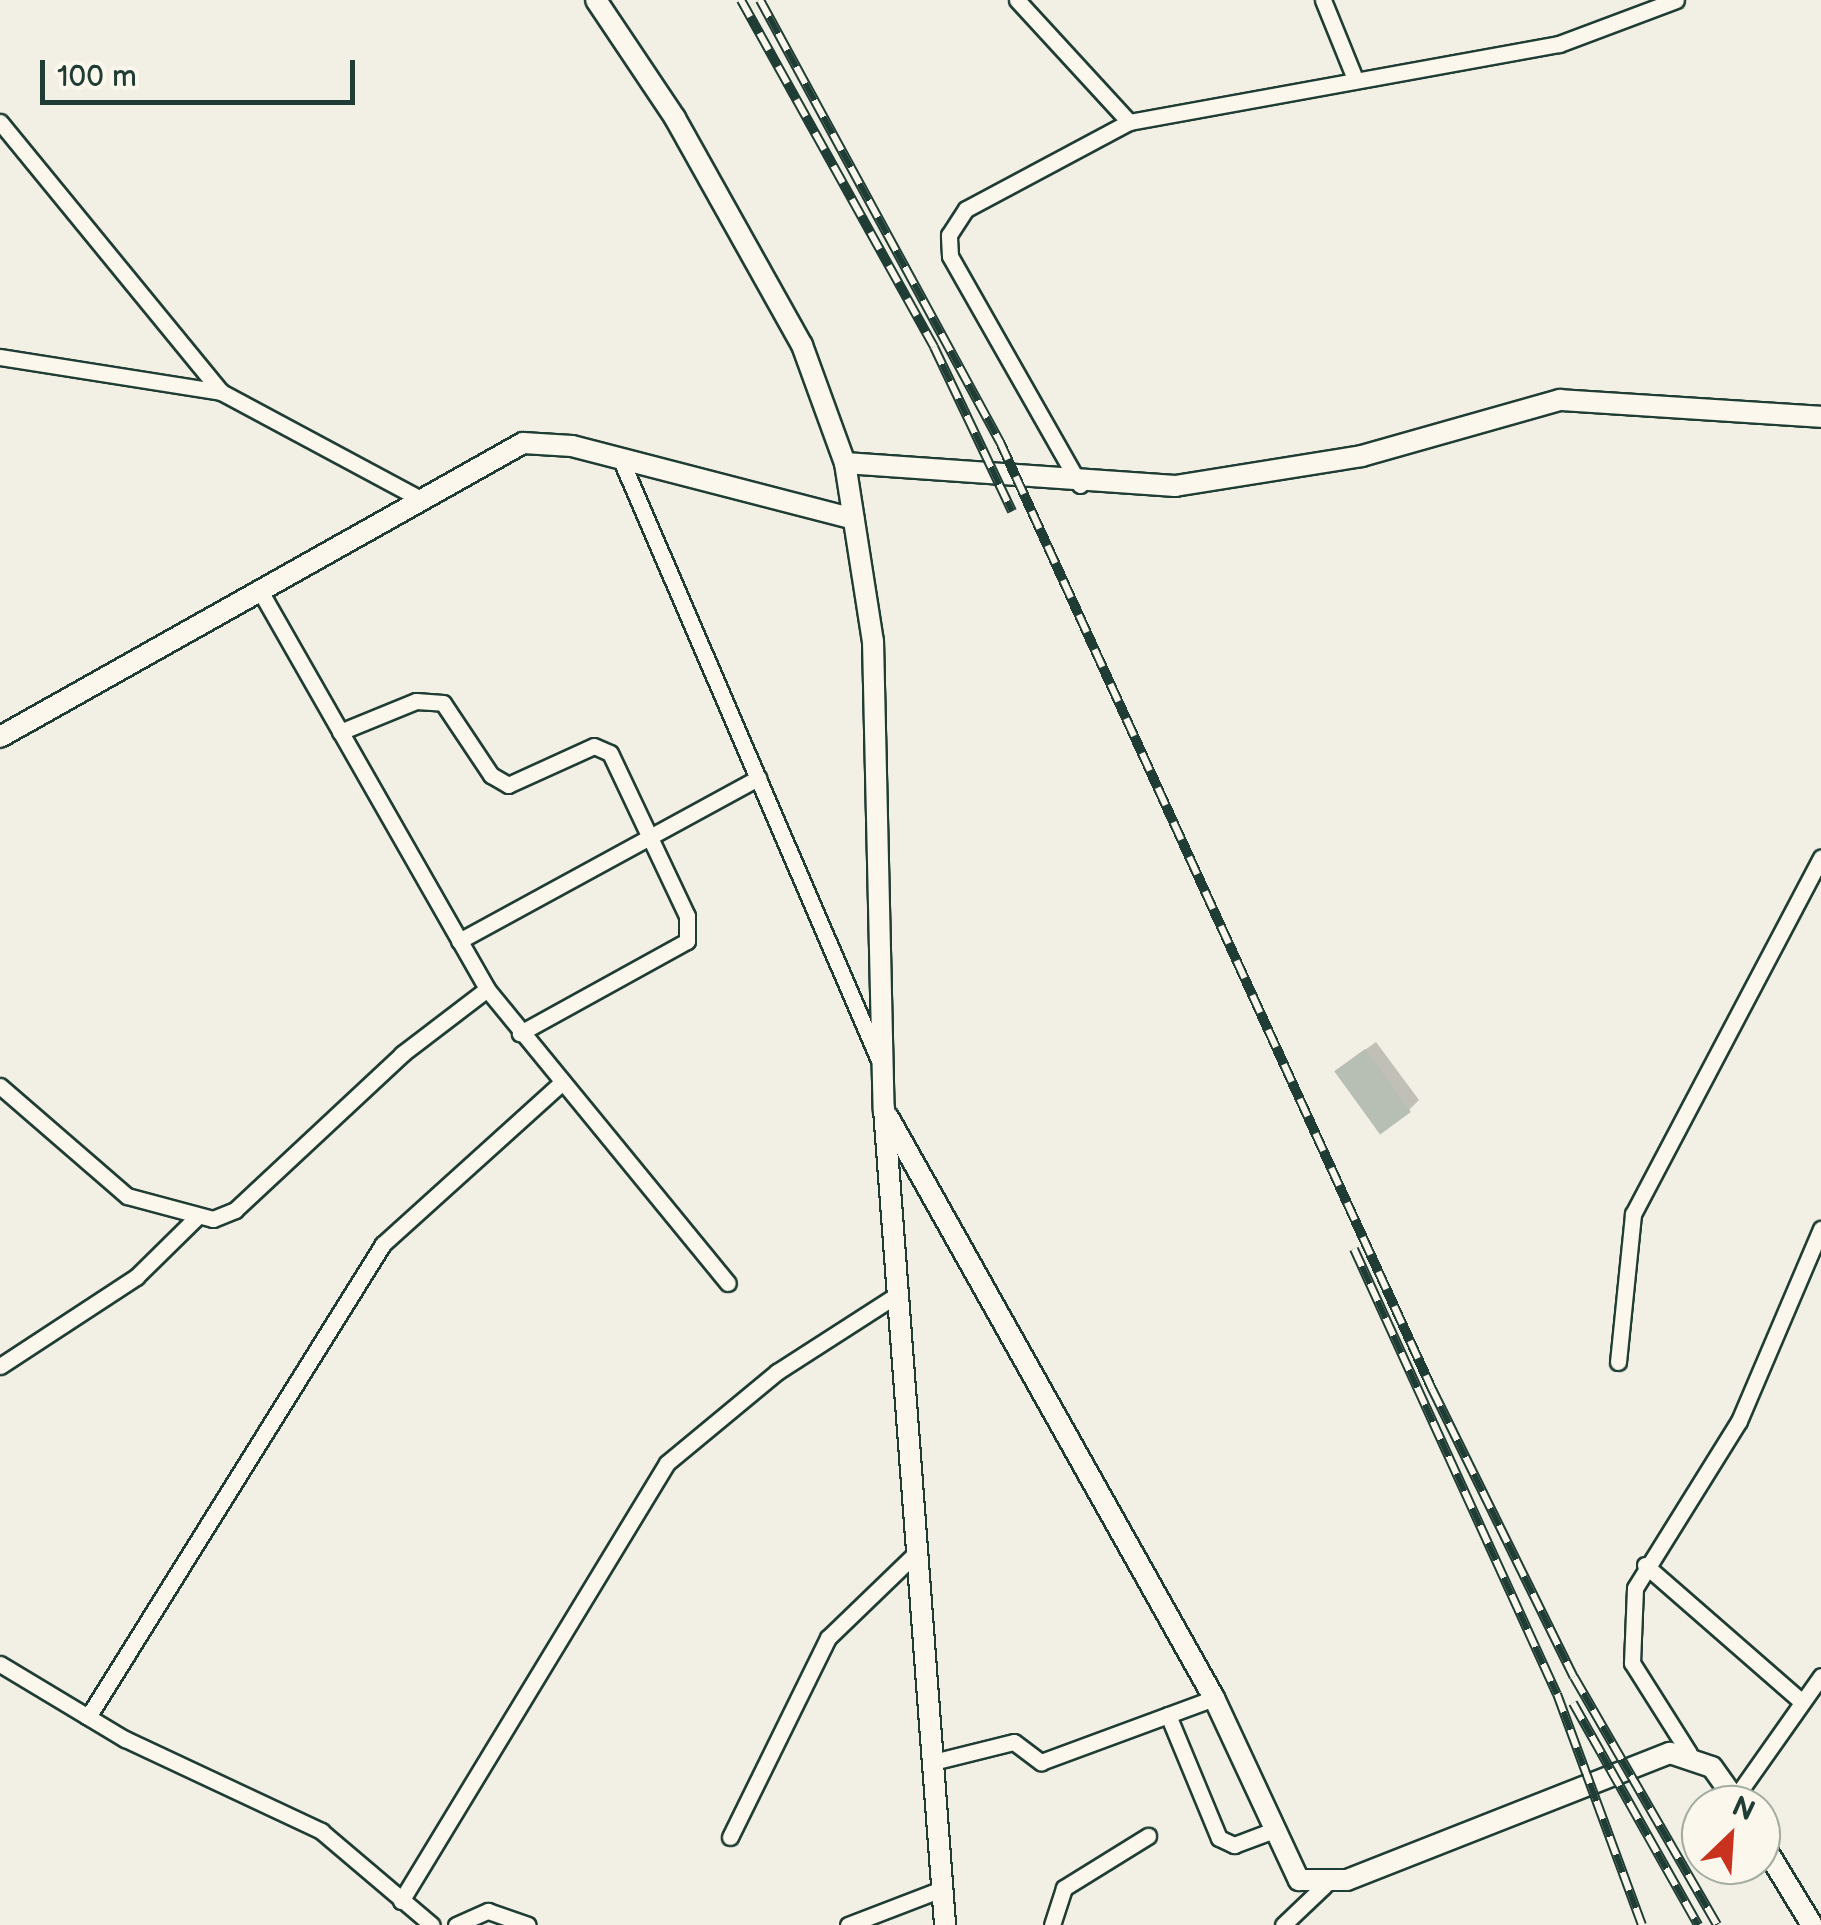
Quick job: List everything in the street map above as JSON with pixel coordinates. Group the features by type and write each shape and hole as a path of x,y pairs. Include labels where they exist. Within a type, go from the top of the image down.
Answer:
{"street":[{"path":"596,0 675,118 802,345 845,463 873,642 884,1109 945,1925"},
{"path":"1017,0 1129,122"},
{"path":"1323,0 1353,74"},
{"path":"1080,486 950,256 949,235 966,209 1129,122 1353,74 1558,44 1676,0"},
{"path":"0,122 221,392"},
{"path":"0,357 221,392 419,498"},
{"path":"845,463 1080,486 1175,486 1362,456 1560,400 1821,418"},
{"path":"0,737 419,498 523,444 621,460 854,519"},
{"path":"621,460 883,1069"},
{"path":"259,589 487,989 559,1085 728,1283"},
{"path":"340,732 416,701 442,703 508,785 603,748 687,916 687,941 520,1034"},
{"path":"458,941 758,778"},
{"path":"1618,1362 1633,1214 1821,856"},
{"path":"0,1086 127,1196 197,1217 235,1210 402,1054 487,989"},
{"path":"88,1717 383,1244 559,1085"},
{"path":"884,1109 1214,1698 1299,1880 1324,1886"},
{"path":"0,1366 136,1277 197,1217"},
{"path":"1721,1785 1689,1752 1632,1663 1632,1606 1645,1565 1739,1421 1821,1230"},
{"path":"401,1901 666,1463 777,1372 898,1294"},
{"path":"730,1837 828,1638 917,1552"},
{"path":"1645,1565 1802,1702"},
{"path":"0,1664 88,1717 322,1831 432,1925"},
{"path":"1748,1785 1821,1676"},
{"path":"933,1762 1014,1742 1041,1762 1214,1698"},
{"path":"1168,1714 1219,1838 1234,1845 1274,1830"},
{"path":"1283,1925 1324,1886 1689,1752"},
{"path":"1052,1925 1064,1888 1148,1836"},
{"path":"1781,1874 1812,1925"},
{"path":"848,1925 942,1889"},
{"path":"456,1925 488,1911 528,1925"}],"building":[{"path":"1365,1049 1411,1112 1380,1134 1334,1071"}],"railway":[{"path":"741,0 934,347 1012,511"},
{"path":"760,0 1000,442 1432,1389 1574,1677 1717,1925"},
{"path":"1354,1249 1557,1694 1642,1925"},
{"path":"1573,1703 1698,1925"}]}
